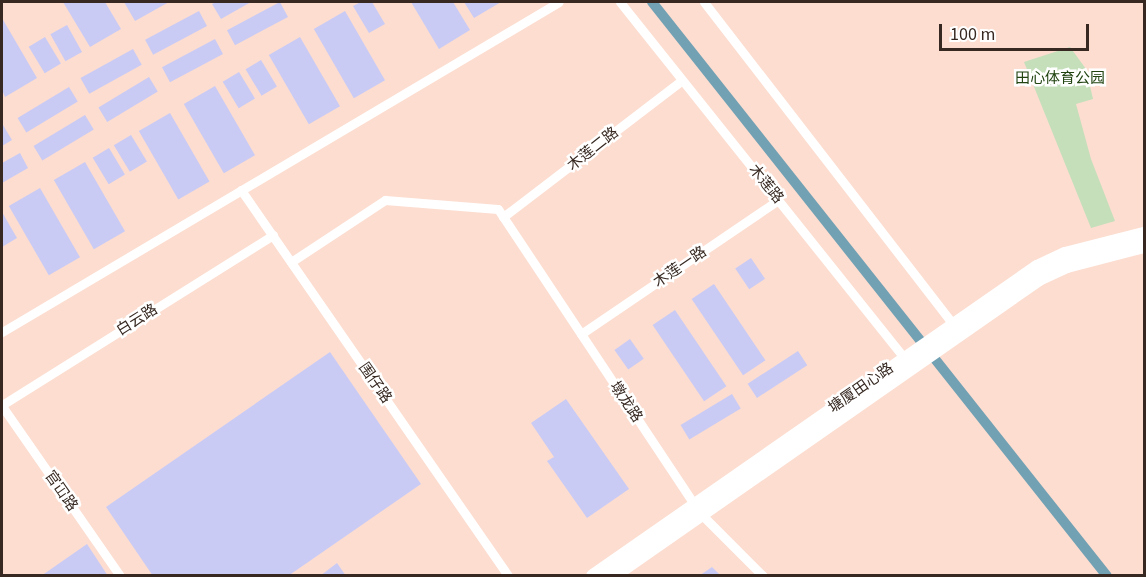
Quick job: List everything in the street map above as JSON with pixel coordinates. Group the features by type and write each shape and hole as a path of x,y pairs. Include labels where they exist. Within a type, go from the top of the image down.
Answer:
{"main road":[{"name":"塘厦田心路","path":"957,329 1050,260 1144,234"},
{"name":"塘厦田心路","path":"593,576 698,509 957,329 1048,274 1144,246"},
{"name":"塘厦田心路","path":"613,576 698,509"}],"street":[{"path":"2,332 559,2"},
{"name":"木莲路","path":"620,2 908,363"},
{"path":"704,2 957,329"},
{"name":"木莲二路","path":"503,217 682,80"},
{"name":"围仔路","path":"242,190 508,576"},
{"path":"291,262 385,200 498,209 503,217"},
{"name":"木莲一路","path":"581,334 778,200"},
{"name":"墩龙路","path":"503,217 698,509 763,576"},
{"name":"白云路","path":"2,405 273,235"},
{"name":"官冚路","path":"2,405 120,576"}],"green space":[{"name":"田心体育公园","path":"1070,47 1086,69 1093,99 1076,104 1091,159 1115,221 1091,228 1024,62"}],"building":[{"path":"63,2 105,2 121,29 90,47"},
{"path":"124,2 169,2 135,21"},
{"path":"251,2 221,19 212,4"},
{"path":"280,2 288,17 235,45 227,30"},
{"path":"361,2 372,2 385,24 369,33 353,6"},
{"path":"411,2 453,2 470,30 439,49"},
{"path":"464,2 501,2 474,18"},
{"path":"199,11 207,26 153,55 145,40"},
{"path":"345,11 385,80 354,98 314,29"},
{"path":"2,18 37,78 5,97 2,90"},
{"path":"67,25 82,52 65,61 50,34"},
{"path":"45,37 61,64 45,73 29,47"},
{"path":"300,37 340,106 309,124 269,55"},
{"path":"215,39 223,54 170,82 162,67"},
{"path":"133,49 142,65 89,94 81,78"},
{"path":"261,60 277,87 262,96 246,69"},
{"path":"239,72 255,99 239,108 223,82"},
{"path":"149,77 158,92 107,122 98,107"},
{"path":"215,86 255,155 224,173 184,104"},
{"path":"69,87 78,102 26,132 18,118"},
{"path":"170,113 210,181 178,199 139,131"},
{"path":"85,115 94,130 42,160 34,146"},
{"path":"2,126 12,140 2,146"},
{"path":"131,135 147,162 130,172 114,145"},
{"path":"109,148 125,175 109,184 93,158"},
{"path":"20,153 28,168 2,183 2,163"},
{"path":"85,162 125,231 94,249 54,180"},
{"path":"40,188 80,257 49,275 9,206"},
{"path":"2,212 17,238 2,247"},
{"path":"751,258 765,279 749,289 735,269"},
{"path":"714,284 765,360 743,375 692,299"},
{"path":"675,310 726,386 704,401 653,325"},
{"path":"630,339 644,359 628,370 614,350"},
{"path":"798,351 807,365 757,398 748,384"},
{"path":"330,352 421,484 288,576 153,576 106,507"},
{"path":"732,394 741,409 689,439 681,425"},
{"path":"566,399 629,489 587,518 547,461 554,457 531,423"},
{"path":"87,544 108,576 41,576"},
{"path":"337,563 346,576 320,576"},
{"path":"712,567 721,576 699,576"}],"waterway":[{"path":"652,2 1107,576"}]}
